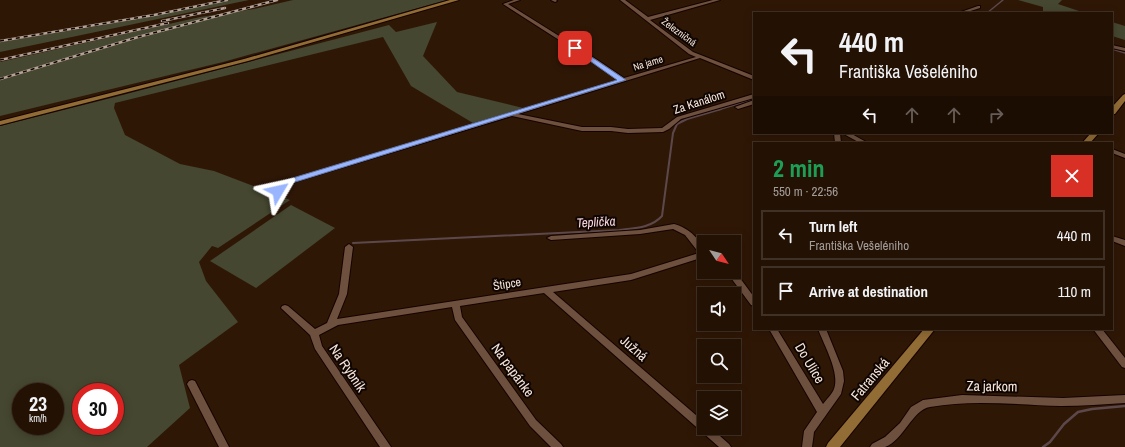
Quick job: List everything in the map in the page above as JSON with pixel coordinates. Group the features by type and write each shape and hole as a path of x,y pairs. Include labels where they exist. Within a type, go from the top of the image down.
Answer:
{"main road":[{"path":"0,123 232,64 456,0"},
{"path":"1113,111 1125,96"},
{"name":"Fatranská","path":"832,447 929,330"}],"street":[{"path":"518,0 505,4 623,80"},
{"name":"Železničná","path":"622,0 683,48 700,57 753,78"},
{"path":"647,19 718,0"},
{"path":"972,5 984,8"},
{"path":"963,12 978,7"},
{"path":"1113,46 1125,50"},
{"name":"Na jame","path":"278,191 279,188 289,182 700,57"},
{"name":"Za Kanálom","path":"582,129 611,129 628,131 663,130 667,129 679,118 753,96"},
{"path":"738,107 753,102"},
{"name":"Na jame","path":"510,114 582,129"},
{"path":"847,134 863,142"},
{"path":"1113,151 1125,156"},
{"path":"551,238 640,232 674,226 688,233 697,245"},
{"path":"1113,238 1125,243"},
{"path":"331,324 343,294 349,246"},
{"name":"Štipce","path":"314,333 331,324 631,277 697,256"},
{"path":"736,279 753,302"},
{"name":"Južná","path":"546,290 697,422"},
{"name":"Na papánke","path":"456,304 458,318 533,422 558,447"},
{"name":"Na Rybník","path":"285,308 314,333 318,347 386,447"},
{"name":"Do Ulice","path":"774,330 822,411"},
{"path":"807,447 809,430 838,391 840,381 839,371 822,330"},
{"path":"1098,330 1125,364"},
{"path":"192,384 224,447"},
{"name":"Za jarkom","path":"876,447 888,440 904,426 914,410 926,403 962,399 1063,402 1125,399"},
{"name":"Južná","path":"712,435 726,447"}],"green space":[{"path":"231,0 249,0 0,52 0,42 98,26"},
{"path":"293,0 447,0 223,62 0,116 0,62 200,17 254,9"},
{"path":"1018,0 1062,0 1058,4 1082,12 1043,12 1043,7"},
{"path":"437,22 423,56 457,92 523,108 473,123 411,86 383,37 115,103 114,108 125,135 180,164 214,171 290,200 218,248 212,246 199,262 206,281 238,322 179,365 190,408 147,447 0,447 0,126 389,25 396,32"},
{"path":"1113,22 1125,26 1125,40 1113,36"},
{"path":"291,205 335,228 256,288 210,261"}],"waterway":[{"name":"Teplička","path":"988,12 1003,0"},
{"path":"1113,49 1125,53"},
{"name":"Teplička","path":"718,110 753,99"},
{"name":"Teplička","path":"353,243 619,230 648,225 658,220 662,216 673,133 677,124 687,119 721,109"},
{"path":"1043,447 1050,442 1064,424 1078,412 1092,409 1125,406"}],"railway":[{"path":"0,41 154,15 227,0"},
{"path":"0,79 138,37 277,0"},
{"path":"162,21 225,8"},
{"path":"0,60 168,23"}],"route":[{"path":"278,191 279,188 289,182 623,80 575,48"}]}
